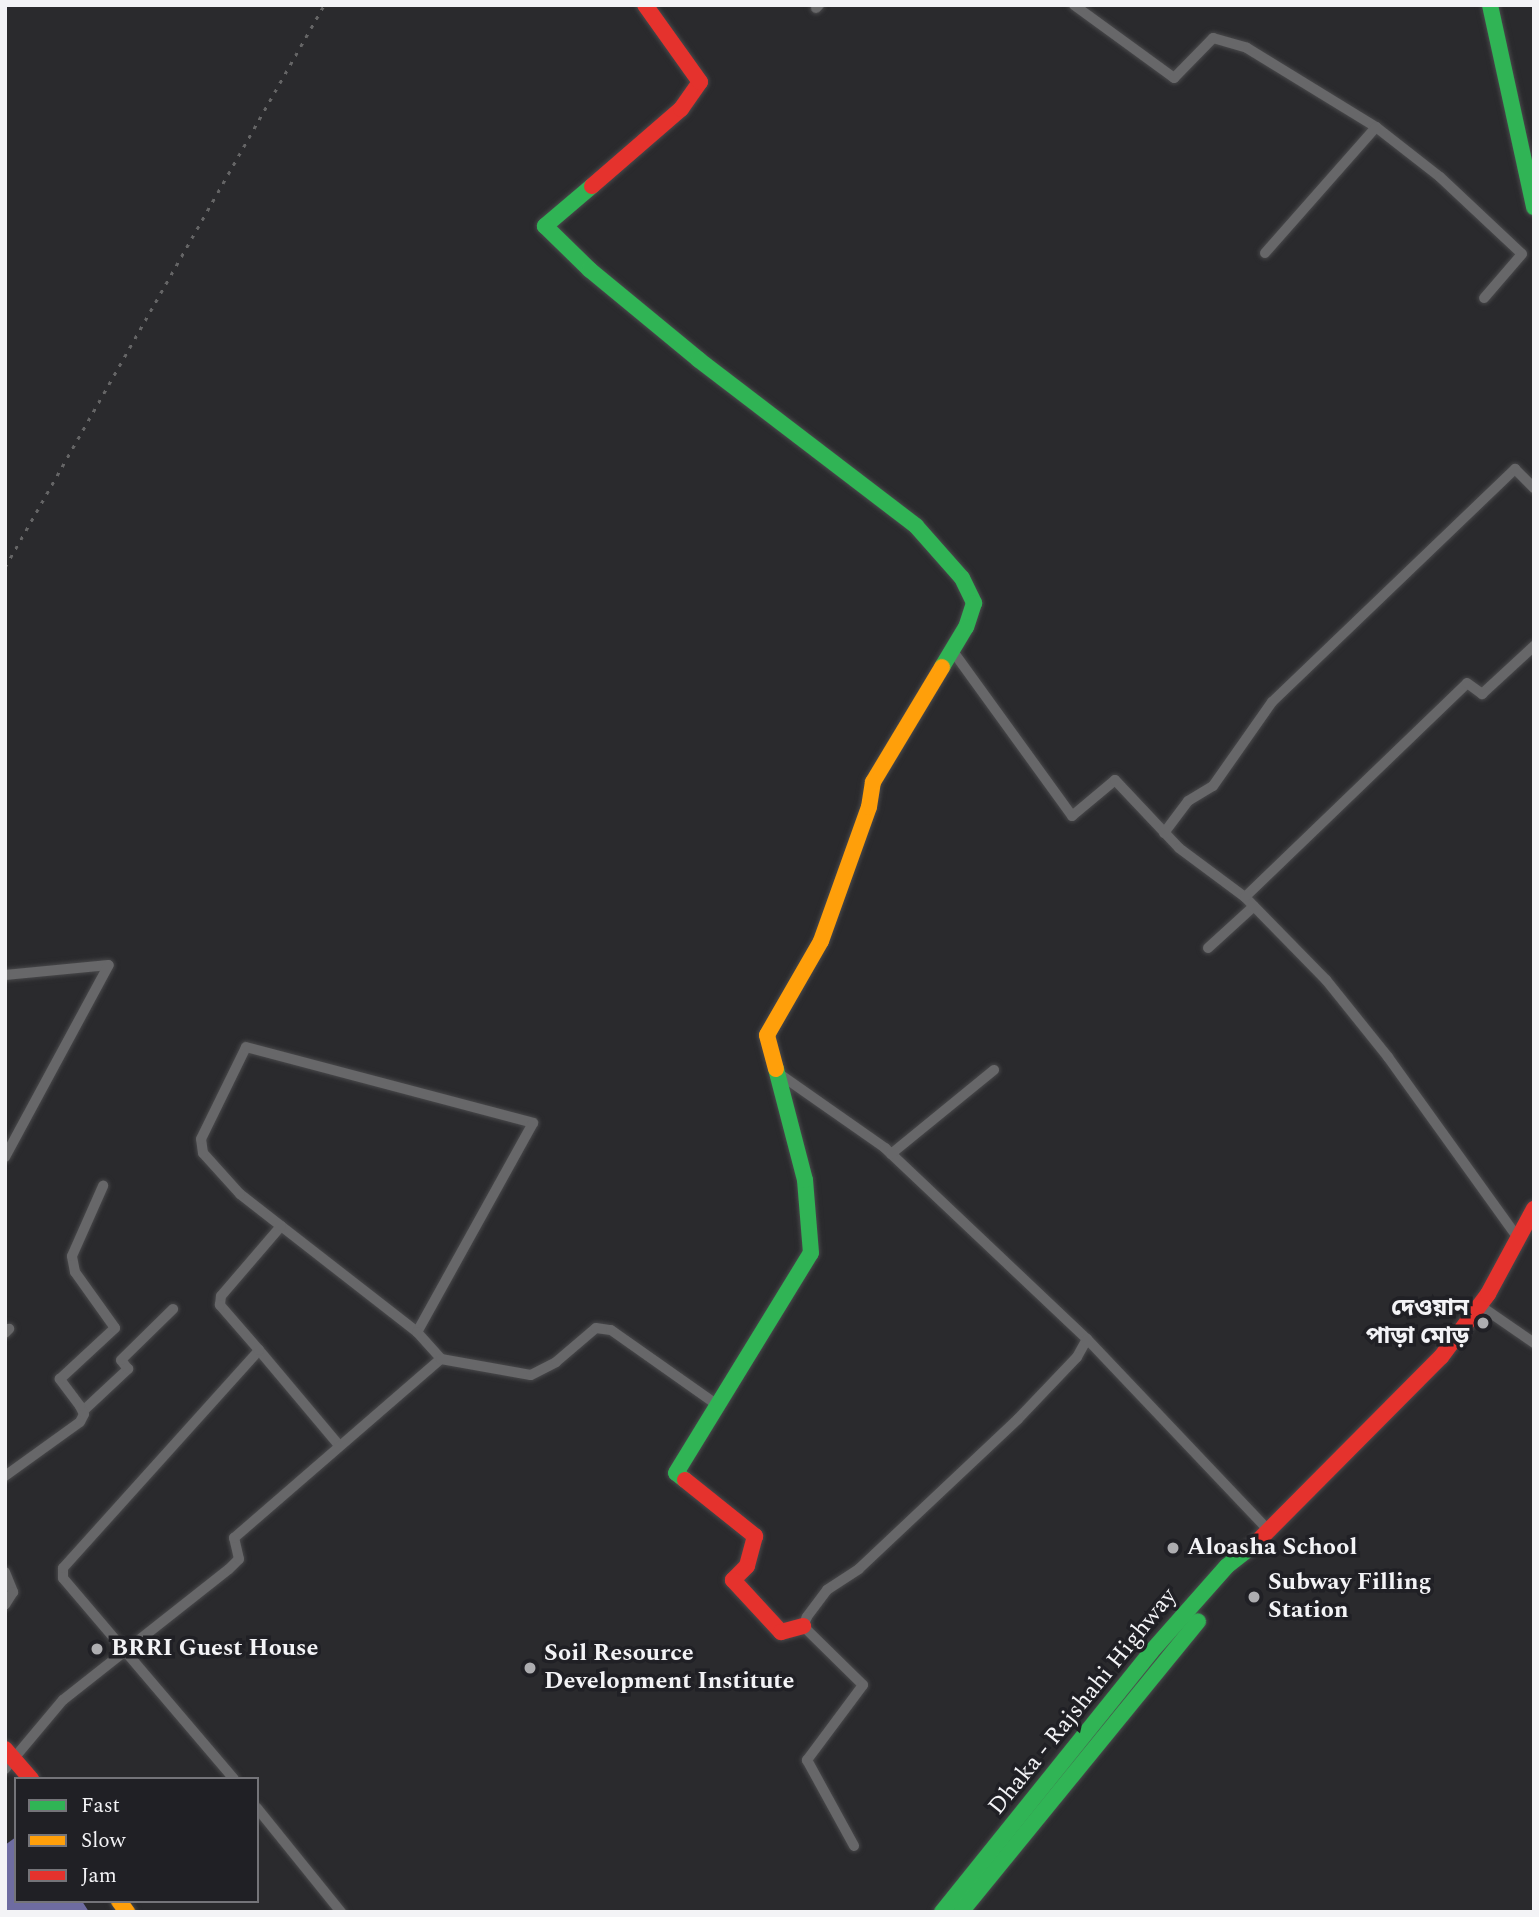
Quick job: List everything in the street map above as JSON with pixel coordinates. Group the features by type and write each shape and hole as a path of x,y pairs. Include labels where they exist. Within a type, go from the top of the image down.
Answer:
{"main road":[{"path":"645,5 699,82 681,109 545,226 590,270 699,360 939,548 962,578 974,603 952,650 873,782 869,807 821,941 767,1035 805,1180 811,1253 720,1407 676,1473 755,1536 747,1566 733,1580 781,1632 803,1626"},
{"path":"1490,5 1534,207"},
{"name":"Dhaka - Rajshahi Highway","path":"961,1912 1270,1532 1432,1367 1479,1306 1534,1209"},
{"name":"Dhaka - Rajshahi Highway","path":"942,1912 1150,1653 1227,1566 1270,1532"},
{"path":"9,1765 28,1777"}],"street":[{"path":"1074,5 1174,78 1213,38 1247,48 1376,127 1450,185 1528,253 1484,298"},
{"path":"1265,253 1376,127"},
{"path":"1164,833 1188,801 1213,786 1272,702 1396,580 1515,469 1534,488"},
{"path":"1245,897 1467,683 1482,694 1534,646"},
{"path":"952,650 1072,816 1115,780 1164,833 1245,897 1326,980 1381,1048 1518,1238"},
{"path":"1208,948 1254,906"},
{"path":"5,975 109,965 5,1157"},
{"path":"417,1332 533,1123 246,1047 201,1139 203,1153 240,1194 417,1332 441,1359 531,1375 556,1362 596,1328 611,1330 720,1407"},
{"path":"891,1154 994,1070"},
{"path":"778,1073 891,1154 1087,1339 1270,1532"},
{"path":"83,1411 60,1378 115,1328 75,1272 72,1256 103,1186"},
{"path":"281,1226 221,1296 220,1305 338,1444"},
{"path":"1479,1306 1534,1343"},
{"path":"5,1476 80,1422 83,1411 128,1369 121,1360 173,1309"},
{"path":"854,1846 807,1759 863,1685 803,1626 827,1591 859,1569 1017,1419 1077,1357 1087,1339"},
{"path":"232,1777 126,1647 63,1578 63,1568 259,1350"},
{"path":"9,1765 63,1700 239,1559 234,1538 338,1444 441,1359"},
{"path":"5,1572 13,1592 5,1605"},
{"path":"259,1810 341,1912"}],"shaded area":[{"path":"14,1838 14,1903 83,1903 89,1912 5,1912 5,1845"}],"railway":[{"path":"5,567 324,5"}],"traffic: fast":[{"path":"1490,5 1534,207"},
{"path":"592,186 545,226 590,270 699,360 916,526 962,578 974,603 966,627 942,667"},
{"path":"685,1480 676,1473 811,1253 805,1180 776,1069"},
{"path":"942,1912 1150,1653 1227,1566 1254,1545"},
{"path":"961,1912 1198,1621"}],"traffic: slow":[{"path":"776,1069 767,1035 821,941 869,807 873,782 942,667"},
{"path":"120,1903 127,1912"}],"traffic: jam":[{"path":"592,186 681,109 700,82 645,5"},
{"path":"1254,1545 1441,1357 1488,1294 1534,1209"},
{"path":"685,1480 755,1536 747,1566 733,1580 781,1632 803,1626"},
{"path":"5,1749 29,1777"}],"place":[{"name":"দেওয়ান পাড়া মোড়","path":"1483,1323"},
{"name":"Aloasha School","path":"1173,1548"},
{"name":"Subway Filling Station","path":"1254,1597"},
{"name":"BRRI Guest House","path":"97,1649"},
{"name":"Soil Resource Development Institute","path":"530,1668"}]}
